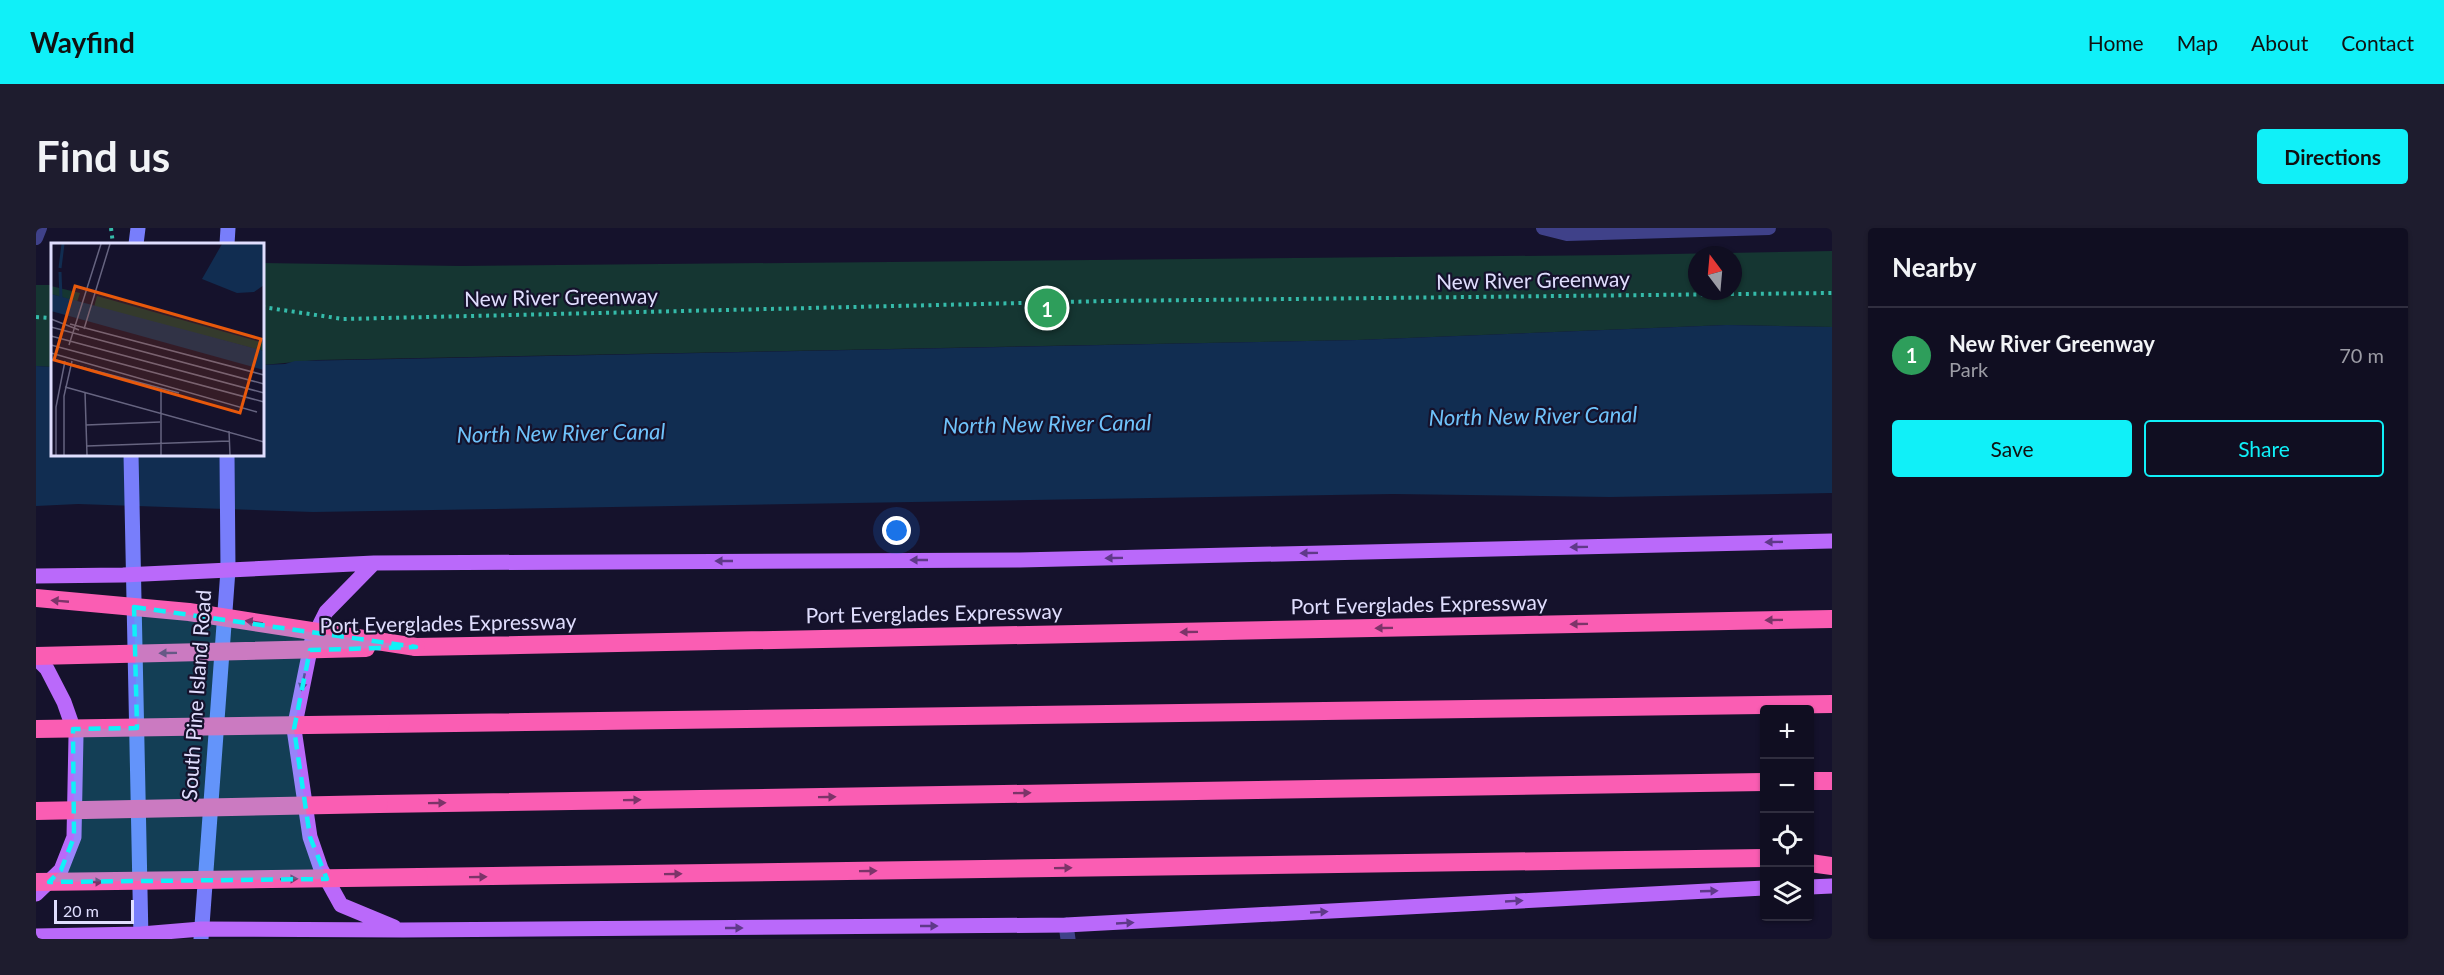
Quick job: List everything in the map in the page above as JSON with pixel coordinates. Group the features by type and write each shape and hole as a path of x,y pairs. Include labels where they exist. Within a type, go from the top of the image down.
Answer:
{"highway":[{"path":"36,598 189,612 416,647"},
{"name":"Port Everglades Expressway","path":"36,657 416,647 1832,619"},
{"path":"36,729 1832,704"},
{"path":"1814,781 1832,781"},
{"path":"36,811 1760,782"},
{"path":"36,882 1760,858"},
{"path":"1814,864 1832,866"}],"main road":[{"path":"136,243 138,228"},
{"path":"227,243 228,228"},
{"path":"131,456 141,937"},
{"name":"South Pine Island Road","path":"201,934 228,570 227,456"},
{"path":"36,576 133,575 374,563 1032,560 1832,541"},
{"path":"374,563 326,612 312,640 294,729 310,837 321,869 341,905 403,930"},
{"path":"36,657 47,669 76,736 74,837 61,870 36,894"},
{"path":"1814,886 1832,886"},
{"path":"36,936 141,937 403,930 1067,932 1760,888"}],"lane":[{"path":"36,238 40,228"},
{"path":"1543,228 1567,234 1607,231 1769,228"}],"path":[{"path":"111,228 114,243"},
{"name":"New River Greenway","path":"264,307 343,319 1107,301 1832,294"},
{"path":"36,317 51,318"}],"highlighted area":[{"path":"134,607 416,647 310,650 294,729 310,837 327,879 49,882 61,870 74,837 73,729 137,728"}],"green space":[{"path":"1832,251 1832,327 1727,325 1358,340 317,360 264,365 264,263 460,266 1688,254 1688,300 1742,300 1742,253"},
{"path":"36,285 51,285 51,367 36,366"}],"water":[{"name":"North New River Canal","path":"1727,325 1832,327 1832,493 1610,497 1393,494 313,512 78,504 36,506 36,366 51,367 51,456 264,456 264,365 295,361 1358,340"}],"place":[{"name":"New River Greenway","path":"1047,308"}]}
